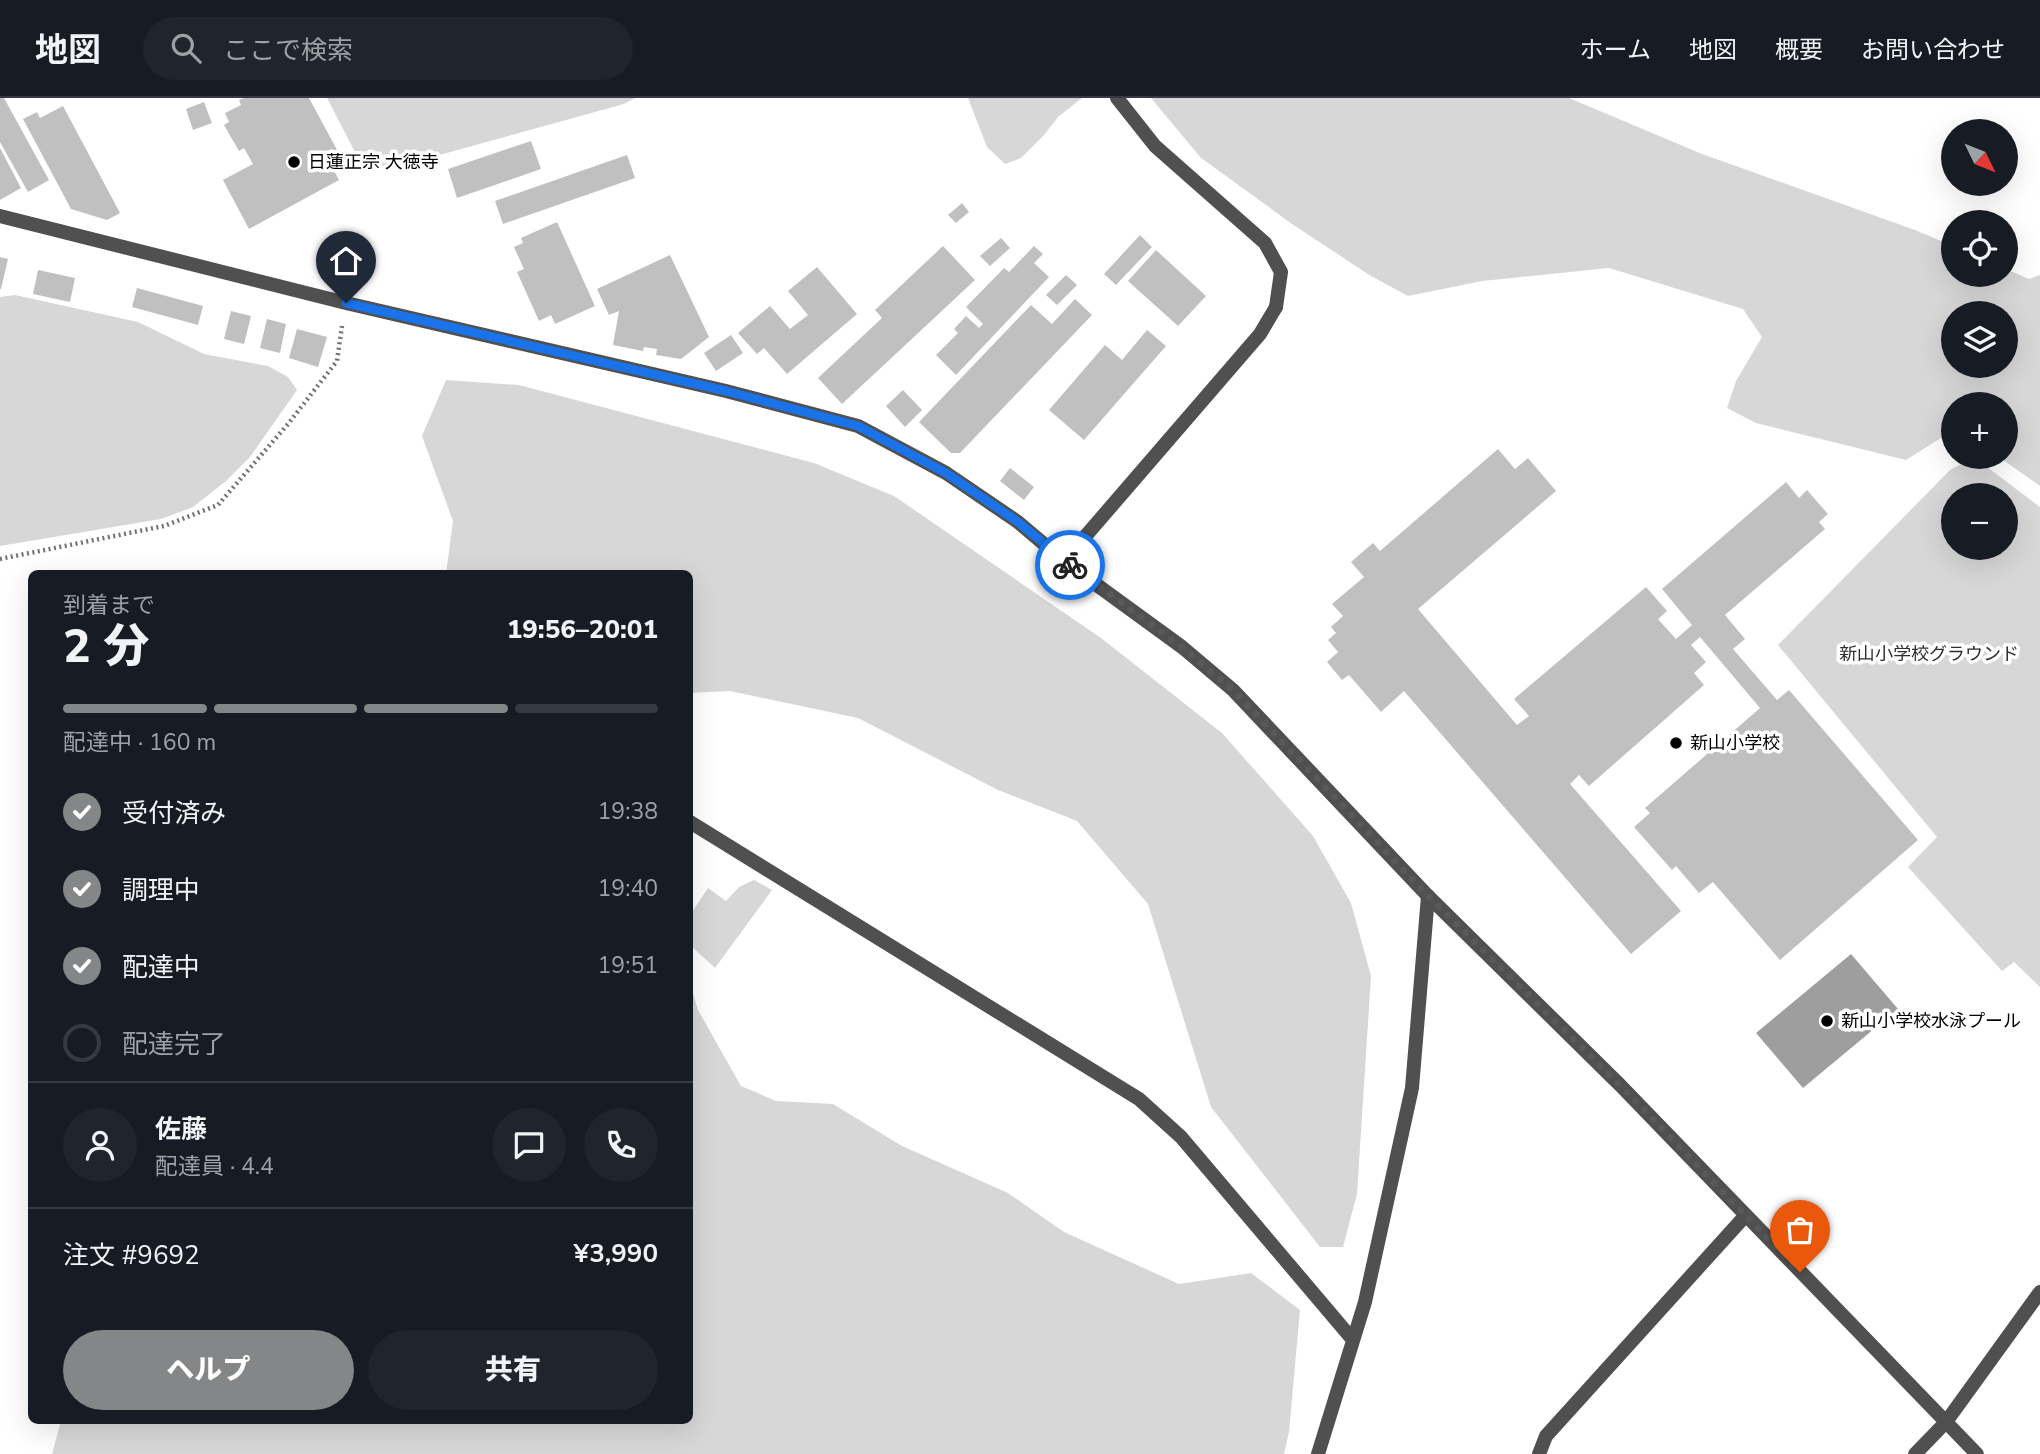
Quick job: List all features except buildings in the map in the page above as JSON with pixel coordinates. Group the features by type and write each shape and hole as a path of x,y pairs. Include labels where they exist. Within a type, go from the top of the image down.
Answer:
{"street":[{"path":"1064,561 1260,334 1276,307 1281,272 1265,243 1155,146 1117,98"},
{"path":"0,216 346,303 726,391 858,426 946,473 1018,522 1064,561 1182,647 1233,690 1428,896 1620,1085 1977,1454"},
{"path":"693,824 1139,1099 1181,1137 1353,1340"},
{"path":"1318,1454 1365,1302 1412,1088 1428,896"},
{"path":"1539,1454 1546,1436 1746,1215"},
{"path":"1915,1454 1946,1422 2040,1292"}],"path":[{"path":"0,559 164,526 218,505 288,424 337,361 346,303"}],"green space":[{"path":"327,98 635,98 624,104 389,169 369,166 356,154"},
{"path":"968,98 1082,98 1058,117 1021,158 1005,164 987,147"},
{"path":"1151,98 1569,98 1702,154 1941,241 1941,287 2018,287 2018,274 2029,279 2040,275 2040,486 2016,469 2018,392 1941,392 1941,438 1906,460 1756,423 1727,408 1736,381 1762,337 1743,309 1609,268 1482,281 1408,296 1371,276 1295,226 1201,158"},
{"path":"15,295 138,322 204,354 268,366 288,377 297,390 250,457 226,481 193,507 161,519 0,546 0,297"},
{"path":"446,380 519,385 814,463 894,496 1101,638 1222,733 1313,836 1351,903 1371,976 1357,1194 1343,1247 1320,1247 1211,1107 1148,904 1077,821 998,790 858,718 730,691 693,693 693,570 447,570 453,521 422,436"},
{"name":"新山小学校グラウンド","path":"1952,469 1990,469 2008,483 1941,483 1941,560 2018,560 2018,490 2040,507 2040,987 2014,962 2002,971 1908,867 1937,837 1778,645"},
{"path":"754,880 772,890 715,968 693,948 693,910 708,888 726,901 739,887"},
{"path":"693,993 698,1010 741,1086 776,1101 833,1104 902,1146 1008,1193 1064,1232 1179,1284 1251,1273 1300,1310 1289,1432 1284,1454 52,1454 60,1424 693,1424"}],"shaded area":[{"name":"新山小学校水泳プール","path":"1851,954 1898,1009 1803,1088 1756,1033"}],"way so far":[{"path":"1070,565 1182,647 1233,690 1428,896 1620,1085 1800,1272"}],"place":[{"name":"日蓮正宗 大徳寺","path":"294,162"},
{"name":"新山小学校","path":"1676,743"},
{"name":"新山小学校水泳プール","path":"1827,1021"}],"route":[{"path":"346,303 726,391 858,426 946,473 1018,522 1070,565"}]}
